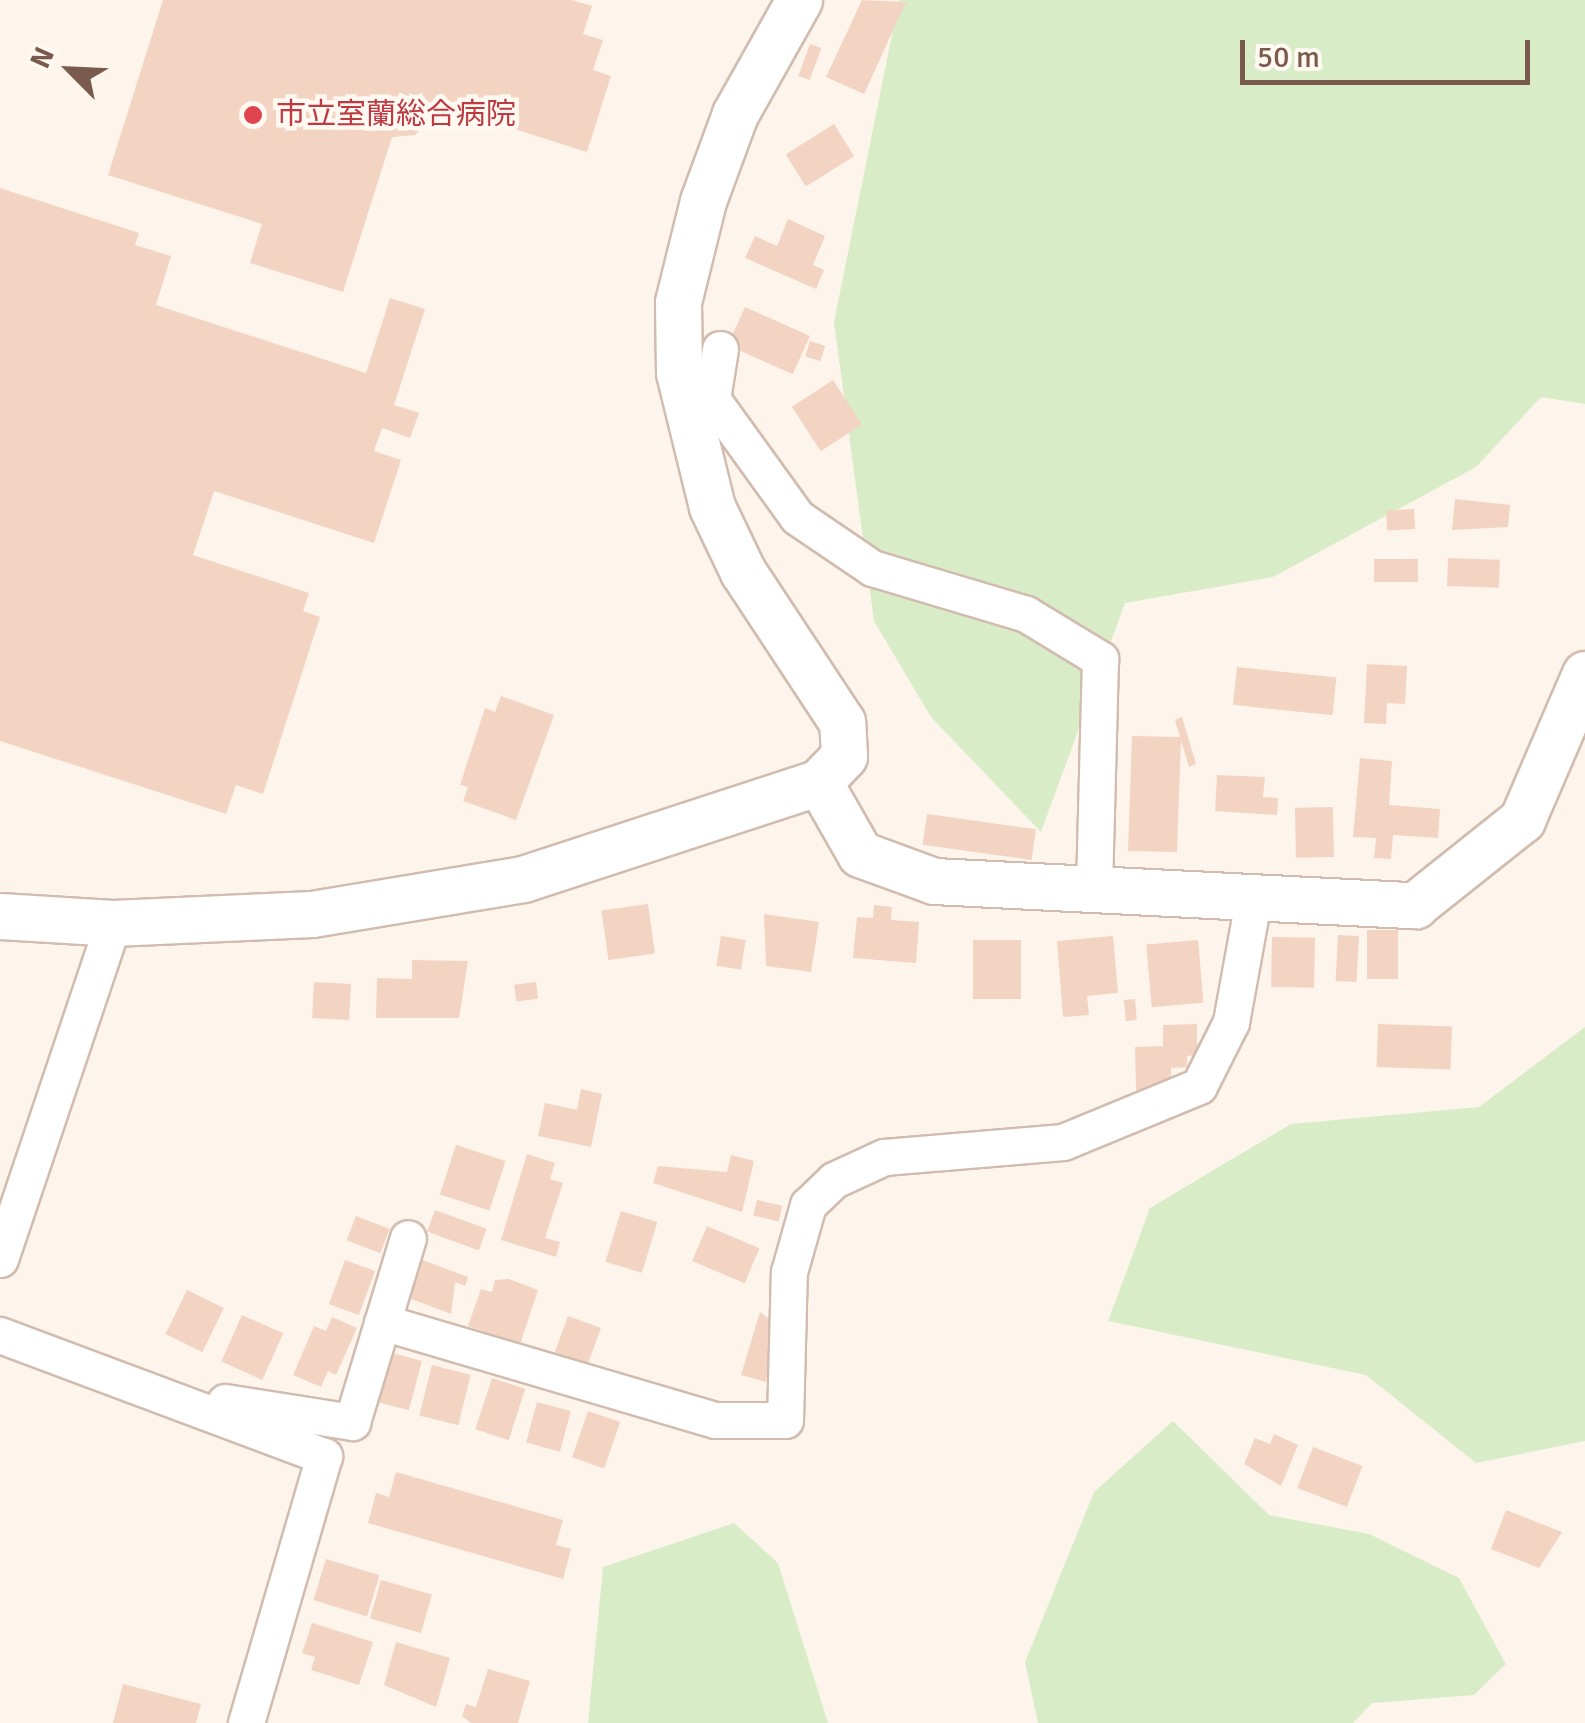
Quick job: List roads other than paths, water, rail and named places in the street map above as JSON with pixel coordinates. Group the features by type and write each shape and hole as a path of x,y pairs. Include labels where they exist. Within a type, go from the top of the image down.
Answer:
{"street":[{"path":"0,916 113,923 312,914 523,879 819,782 844,756 842,722 744,572 712,507 679,373 678,302 703,201 735,114 799,0"},
{"path":"720,349 712,399 797,517 872,568 1026,614 1100,660 1094,888"},
{"path":"819,782 860,854 934,882 1415,905 1522,820 1585,674"},
{"path":"382,1322 714,1420 786,1420 789,1272 808,1205 834,1180 884,1157 1063,1142 1199,1086 1231,1022 1254,896"},
{"path":"0,1260 113,923"},
{"path":"150,1391 352,1422 408,1238"},
{"path":"0,1335 324,1456 246,1723"}],"place":[{"name":"市立室蘭総合病院","path":"253,115"}]}
